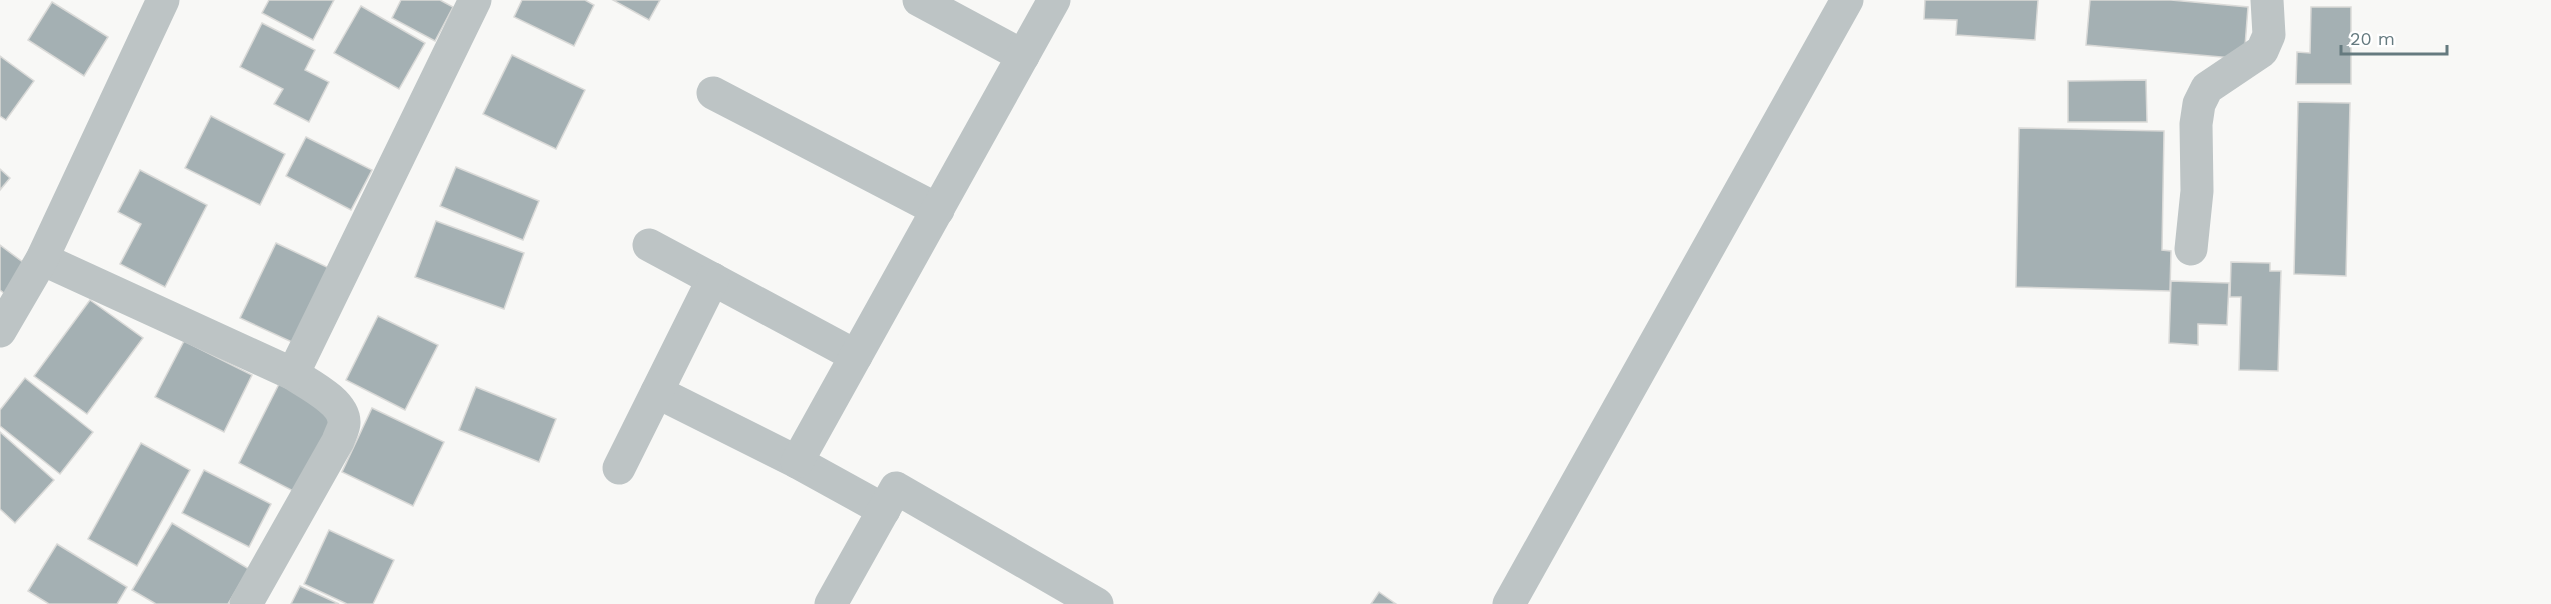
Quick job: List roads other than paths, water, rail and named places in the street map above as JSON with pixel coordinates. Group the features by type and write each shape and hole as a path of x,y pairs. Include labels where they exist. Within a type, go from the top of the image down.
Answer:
{"street":[{"path":"0,331 42,259 163,0"},
{"path":"293,374 475,0"},
{"path":"918,0 1023,56"},
{"path":"797,462 1054,0"},
{"path":"1509,604 1847,0"},
{"path":"2191,249 2197,191 2196,124 2199,104 2207,88 2262,51 2269,35 2267,0"},
{"path":"714,93 938,210"},
{"path":"649,245 856,356"},
{"path":"42,259 293,374 326,395 339,408 344,424 338,441 246,604"},
{"path":"619,468 713,279"},
{"path":"657,392 797,462 884,510"},
{"path":"831,604 896,488 1097,604"}]}
